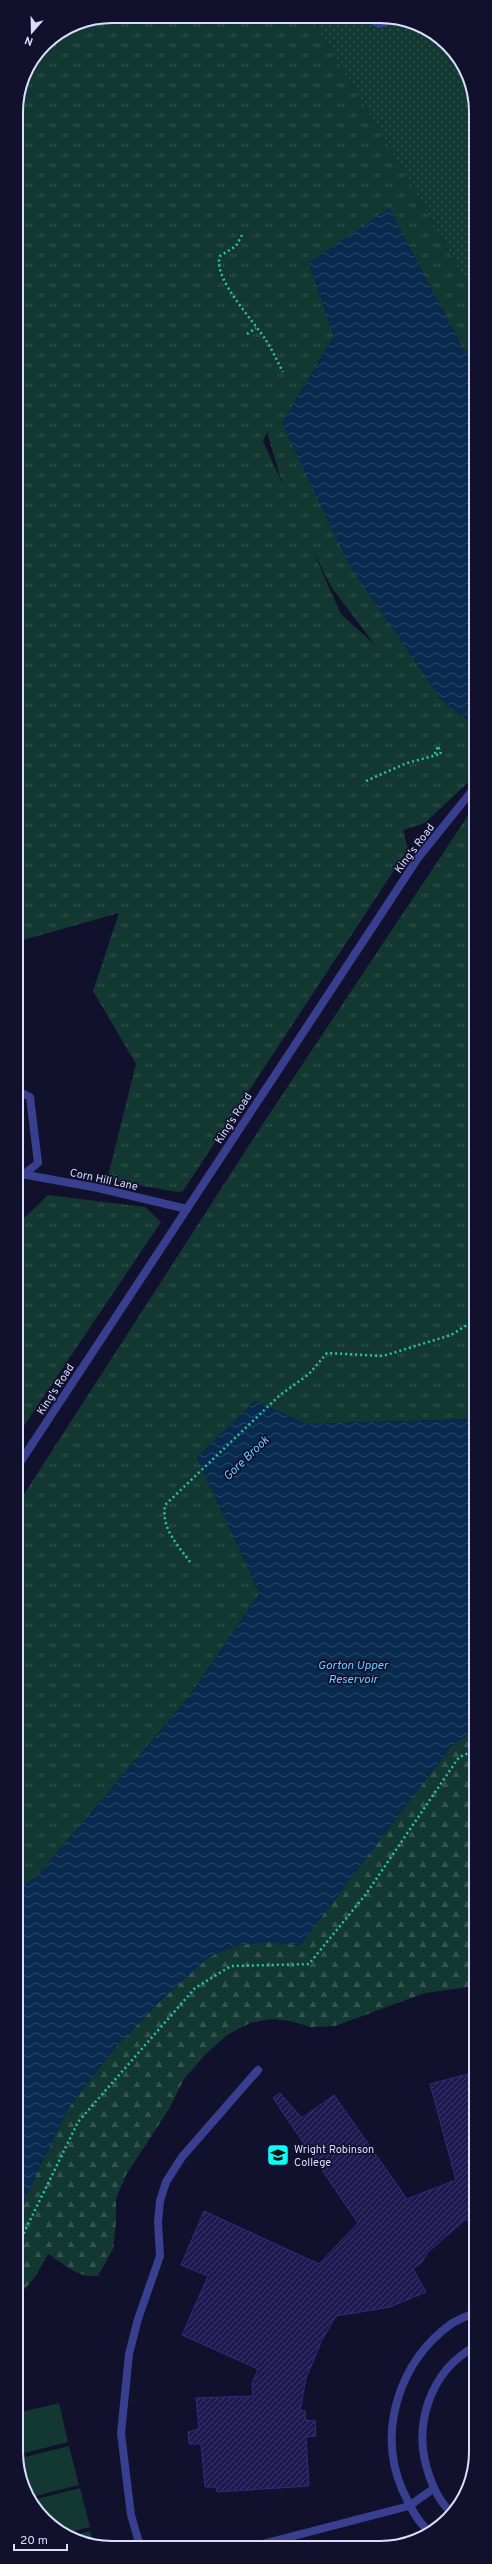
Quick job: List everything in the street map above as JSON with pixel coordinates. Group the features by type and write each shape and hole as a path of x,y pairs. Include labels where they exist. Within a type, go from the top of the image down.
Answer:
{"street":[{"name":"King's Road","path":"23,1455 418,858 469,794"},
{"path":"23,1094 30,1097 38,1163 23,1172"},
{"name":"Corn Hill Lane","path":"23,1175 98,1188 187,1209"},
{"path":"139,2541 132,2516 122,2433 130,2354 138,2319 160,2256 158,2222 160,2201 166,2182 182,2157 258,2070"},
{"path":"426,2528 409,2506 397,2476 391,2442 395,2408 408,2373 427,2345 452,2324 469,2316"},
{"path":"449,2509 433,2489 423,2458 421,2429 426,2405 434,2387 452,2363 469,2351"},
{"path":"274,2541 409,2506 433,2489"}],"path":[{"path":"242,235 236,246 220,256 219,268 226,283 256,328 268,343 283,372"},
{"path":"247,334 256,328"},
{"path":"366,781 392,769 434,756"},
{"path":"190,1562 171,1536 163,1517 165,1505 280,1395 309,1374 327,1353 383,1356 451,1335 469,1324"},
{"path":"23,2235 78,2122 195,1988 231,1966 309,1964 366,1894 458,1757 469,1753"}],"green space":[{"path":"112,23 315,23 402,168 469,286 469,360 389,209 309,263 334,336 282,423 440,698 469,721 469,782 425,823 403,830 408,849 183,1191 178,1192 107,1180 136,1064 93,991 119,913 23,940 23,106 26,89 41,58 46,52 52,52 53,45 73,32 89,26","holes":["267,432 282,483 263,441","312,549 332,588 375,645 341,614"]},
{"path":"315,23 380,23 403,26 434,41 447,53 457,68 466,89 469,112 469,286 402,168"},
{"path":"469,814 469,1419 307,1424 255,1401 197,1458 260,1593 188,1698 36,1878 23,1885 23,1496 266,1119"},
{"path":"48,1195 145,1207 161,1222 23,1427 23,1219"},
{"path":"469,1734 469,1987 425,1993 335,2026 311,2027 290,2021 271,2019 250,2023 227,2035 206,2054 184,2079 169,2109 126,2175 116,2198 116,2222 113,2249 98,2276 78,2273 48,2254 31,2282 23,2290 23,2202 67,2110 114,2049 160,2001 207,1958 237,1945 268,1942 300,1945 452,1745"},
{"path":"59,2403 68,2442 23,2453 23,2412"},
{"path":"69,2446 79,2485 35,2496 26,2475 23,2457"},
{"path":"80,2488 90,2527 73,2531 68,2529 49,2515 37,2499"},
{"path":"90,2531 92,2538 84,2536 78,2534"}],"water":[{"path":"389,208 469,360 469,721 440,698 349,565 282,423 334,336 309,263"},
{"name":"Gorton Upper Reservoir","path":"255,1401 307,1424 469,1419 469,1734 452,1745 300,1945 268,1942 237,1945 207,1958 160,2001 114,2049 67,2110 23,2202 23,1885 36,1878 188,1698 260,1593 197,1458"}],"building":[{"path":"469,2074 469,2221 466,2219 428,2252 422,2262 413,2269 426,2292 390,2307 336,2316 322,2340 306,2378 300,2411 305,2410 306,2421 315,2420 316,2436 306,2437 309,2486 217,2492 216,2487 205,2487 201,2444 189,2444 188,2432 199,2429 196,2398 253,2396 252,2384 258,2369 182,2335 208,2276 181,2265 204,2211 319,2264 358,2223 273,2098 280,2093 302,2118 334,2095 407,2199 456,2180 430,2084"}],"place":[{"name":"Wright Robinson College","path":"278,2155"}],"water label":[{"name":"Gore Brook","path":"246,1458"}]}
